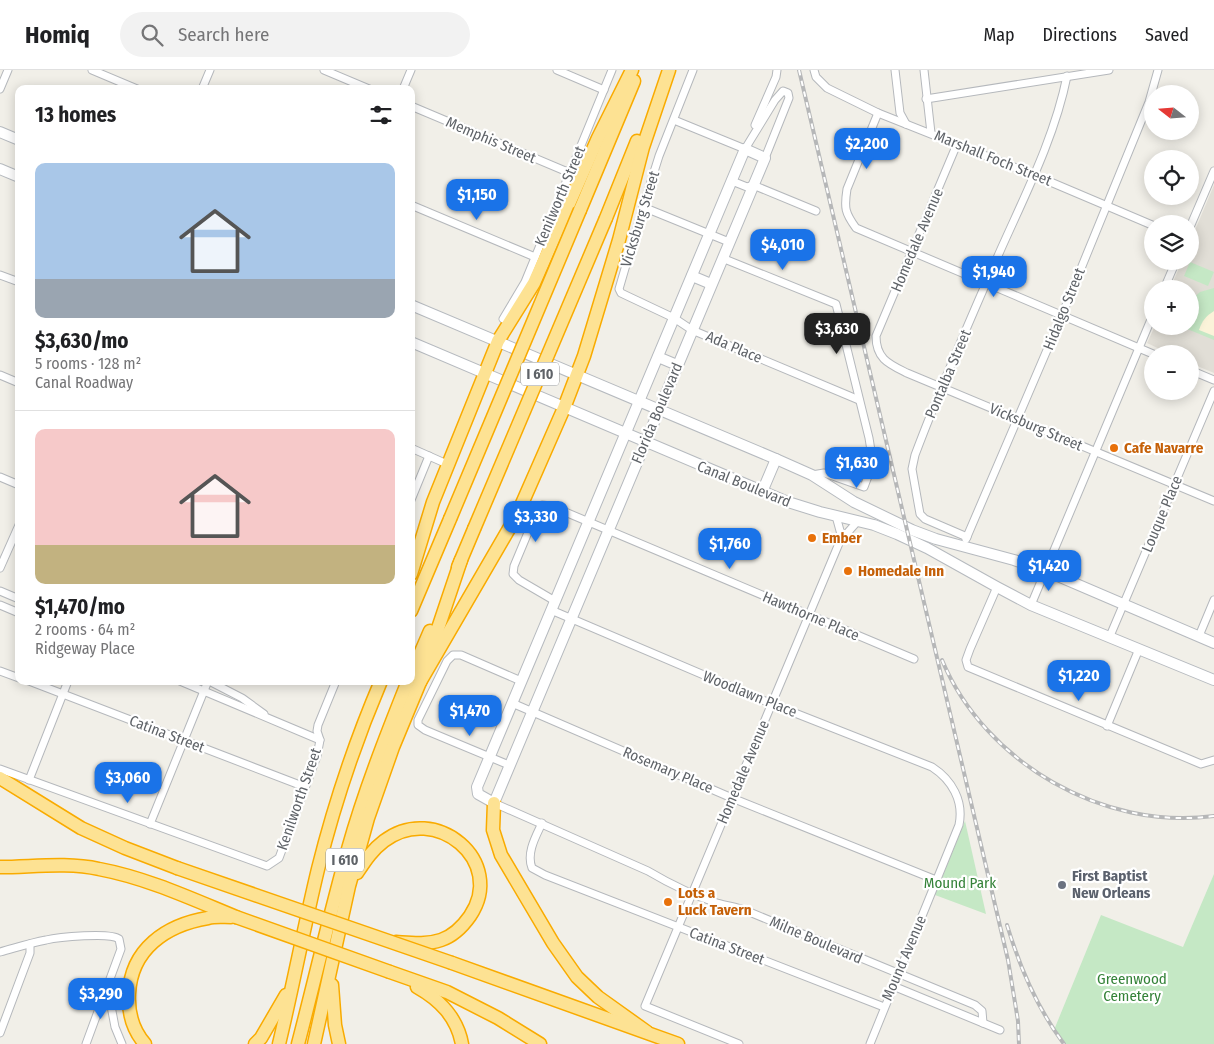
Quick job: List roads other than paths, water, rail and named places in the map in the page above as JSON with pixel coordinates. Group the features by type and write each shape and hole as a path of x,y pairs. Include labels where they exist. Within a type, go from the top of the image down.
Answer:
{"highway":[{"path":"415,561 447,464 498,341 534,283 598,138 632,70"},
{"name":"I 610","path":"415,601 639,70"},
{"path":"415,676 517,514 564,408 584,356 619,240 643,147 667,70"},
{"name":"I 610","path":"415,674 667,70"},
{"name":"I 610","path":"279,1044 318,869 331,820 354,750 379,685"},
{"name":"I 610","path":"298,1044 357,819 379,754 410,685"},
{"path":"314,1044 349,886 379,783 393,746 411,685"},
{"path":"0,778 81,828 125,848 678,1044"},
{"path":"494,803 493,830 501,855 553,943 577,977 598,997 647,1032"},
{"path":"349,886 367,858 385,840 402,832 415,829 436,830 449,834 472,857 480,879 480,890 472,913 464,924 442,940 422,944 393,942"},
{"path":"0,867 78,866 99,868 145,881 236,917 447,992 498,1018 540,1044"},
{"path":"145,1044 130,1020 128,1006 132,974 142,953 156,939 179,926 208,918 236,917"},
{"path":"334,957 332,994 335,1024 340,1044"},
{"path":"255,1044 262,1038 276,1014 297,970"},
{"path":"390,972 426,992 442,1004 454,1020 462,1044"}],"main road":[{"path":"0,132 15,138"},
{"path":"745,149 765,158"},
{"name":"Florida Boulevard","path":"476,791 745,149"},
{"name":"Florida Boulevard","path":"494,803 531,711 765,158"},
{"path":"0,169 15,175"},
{"path":"692,276 711,284"},
{"path":"415,307 812,475 854,502 882,517 936,539 965,542 1046,571 1214,643"},
{"name":"Canal Boulevard","path":"415,344 762,492 788,502 874,525 927,548 1032,605 1214,680"},
{"path":"658,357 677,365"},
{"path":"762,492 776,459"},
{"name":"Milne Boulevard","path":"476,791 494,803"}],"street":[{"path":"0,89 8,70"},
{"path":"92,70 128,85"},
{"path":"204,85 210,70"},
{"path":"324,70 360,85"},
{"path":"405,85 411,70"},
{"path":"557,70 604,90"},
{"name":"Kenilworth Street","path":"503,318 525,282 612,70"},
{"name":"Vicksburg Street","path":"692,330 674,318 621,293 619,289 660,156 693,70"},
{"name":"Florida Boulevard","path":"745,149 776,78 777,70"},
{"name":"Marshall Foch Street","path":"814,70 816,77 827,88 878,113 1034,175 1144,222"},
{"path":"895,70 900,113 906,124"},
{"path":"924,70 931,133"},
{"path":"926,99 1109,70"},
{"name":"Hidalgo Street","path":"965,542 1150,102 1158,70"},
{"name":"Pontalba Street","path":"965,542 925,519 920,514 912,469 915,455 986,283 1034,175 1062,102 1067,76"},
{"name":"Florida Boulevard","path":"745,149 775,100 783,91 788,93 789,98 765,158"},
{"name":"Memphis Street","path":"415,108 570,173"},
{"path":"878,113 847,190 845,206 847,215 856,228 1144,350"},
{"path":"674,120 745,149"},
{"name":"Homedale Avenue","path":"876,336 957,144"},
{"path":"1195,215 1214,171"},
{"path":"732,182 747,187 753,185 816,211"},
{"path":"415,207 535,257"},
{"path":"643,207 729,242"},
{"path":"722,258 836,304 873,463 864,487 824,473 812,475"},
{"path":"0,275 15,281"},
{"name":"Ada Place","path":"692,330 859,400"},
{"path":"1032,605 1145,335"},
{"name":"Vicksburg Street","path":"876,336 877,349 880,356 894,367 1214,501"},
{"path":"1199,374 1214,380"},
{"path":"0,376 15,382"},
{"name":"Louque Place","path":"1110,636 1214,391"},
{"path":"415,450 447,464"},
{"path":"415,490 429,456"},
{"path":"0,477 15,483"},
{"name":"Hawthorne Place","path":"553,605 513,574 514,566 534,518 542,505 551,506 588,521 914,659"},
{"path":"836,516 842,538"},
{"name":"Homedale Avenue","path":"739,1044 645,1006 842,538 857,522"},
{"path":"0,568 15,534"},
{"path":"997,587 967,655 966,664 968,667 1201,764 1214,760"},
{"path":"0,592 15,598"},
{"path":"1199,636 1214,600"},
{"path":"0,605 15,611"},
{"name":"Woodlawn Place","path":"553,605 570,619 772,704 932,767"},
{"path":"1107,726 1139,649"},
{"path":"509,765 424,730 418,724 420,716 447,661 453,655 461,655 521,681"},
{"path":"0,671 15,677"},
{"name":"Catina Street","path":"39,685 305,787"},
{"path":"29,780 66,685"},
{"path":"190,685 320,740"},
{"path":"150,824 207,685"},
{"path":"217,685 242,698 272,720"},
{"name":"Kenilworth Street","path":"0,769 267,866 279,858 317,756 320,740 317,731 318,725 334,685"},
{"name":"Rosemary Place","path":"512,703 732,798 936,880"},
{"name":"Mound Avenue","path":"870,1044 955,837 960,817 959,803 950,782 932,767"},
{"name":"Milne Boulevard","path":"494,803 648,871 669,884 691,894 747,911 975,1005 982,1011 983,1023"},
{"name":"Catina Street","path":"542,823 532,848 530,860 532,868 545,875 884,1007"},
{"path":"0,952 46,940 66,937 112,935 119,939 121,950 86,1044"},
{"path":"0,1033 30,953 30,944"},
{"path":"893,986 1000,1030"},
{"path":"107,987 114,1027 122,1044"}],"railway":[{"path":"799,70 1008,960 1018,1021 1019,1044"},
{"path":"942,660 962,697 987,730 1018,759 1053,782 1091,800 1131,812 1172,818 1214,816"},
{"path":"1007,925 1030,987 1064,1044"}],"place":[{"name":"Cafe Navarre","path":"1114,448"},
{"name":"Ember","path":"812,538"},
{"name":"Homedale Inn","path":"848,571"},
{"name":"First Baptist New Orleans","path":"1062,885"},
{"name":"Lots a Luck Tavern","path":"668,902"}],"park label":[{"name":"Mound Park","path":"960,883"},
{"name":"Greenwood Cemetery","path":"1132,988"}]}
